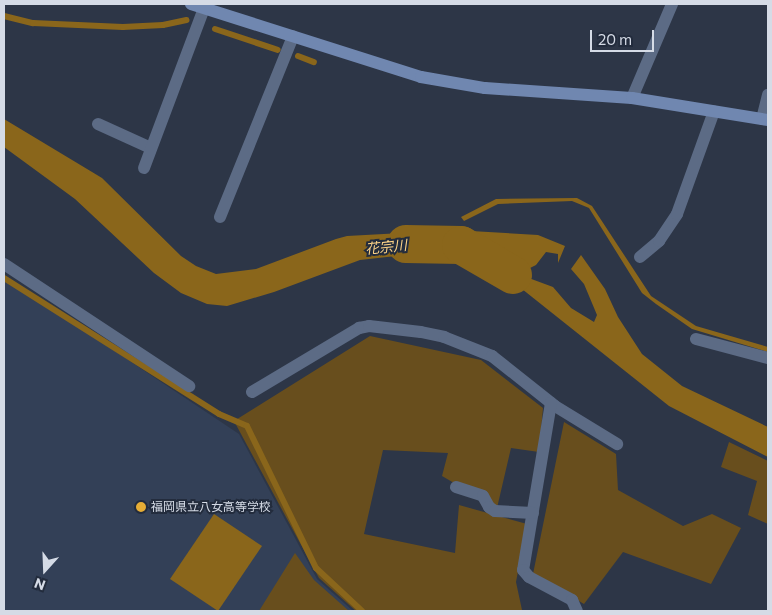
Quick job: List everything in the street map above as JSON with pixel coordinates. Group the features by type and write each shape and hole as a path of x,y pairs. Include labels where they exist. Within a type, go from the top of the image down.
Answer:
{"street":[{"path":"191,4 421,78 485,88 632,98 765,119 768,95"},
{"path":"632,98 672,4"},
{"path":"144,168 204,8"},
{"path":"220,217 293,36"},
{"path":"640,257 659,241 678,214 714,111"},
{"path":"98,124 151,148"},
{"path":"4,264 189,386"},
{"path":"252,392 359,328 369,326 421,332 444,337 492,356 551,403 617,444"},
{"path":"696,339 768,358"},
{"path":"551,403 523,570 529,577 566,595 572,600 577,611"},
{"path":"456,487 483,496 489,507 495,511 532,513"}],"shaded area":[{"name":"福岡県立八女高等学校","path":"4,277 239,434 317,579 353,611 4,611"},
{"path":"370,336 481,360 543,408 539,452 511,448 497,508 442,476 448,453 383,450 364,534 455,553 459,505 527,524 516,582 522,610 525,611 356,611 319,578 234,421"},
{"path":"564,422 616,454 618,490 683,526 712,514 741,528 711,584 623,552 584,604 533,574"},
{"path":"729,442 768,461 768,524 748,515 757,481 721,467"},
{"path":"295,553 314,580 349,611 259,611"}],"water":[{"path":"4,119 102,178 181,256 196,266 216,274 256,269 347,236 457,230 456,256 405,255 360,260 274,292 227,306 207,304 181,293 154,273 75,199 4,147"},
{"path":"577,198 592,206 651,296 696,326 768,347 768,352 692,329 642,293 589,208 572,201 498,204 464,221 461,217 496,199"},
{"path":"471,231 538,235 565,246 558,263 558,254 546,252 536,265 522,272 526,277 553,287 571,308 594,322 597,315 584,284 571,269 581,255 605,289 618,317 642,354 682,386 768,427 768,457 669,406 522,289 467,259"},
{"path":"214,514 262,546 218,611 170,579"}],"waterway":[{"path":"4,16 33,23 123,27 163,25 186,20"},
{"path":"215,29 278,50"},
{"path":"298,56 314,62"},
{"name":"花宗川","path":"406,244 461,245 513,275"},
{"path":"4,278 219,414 247,426 316,568 362,611"}],"place":[{"name":"福岡県立八女高等学校","path":"141,507"}]}
